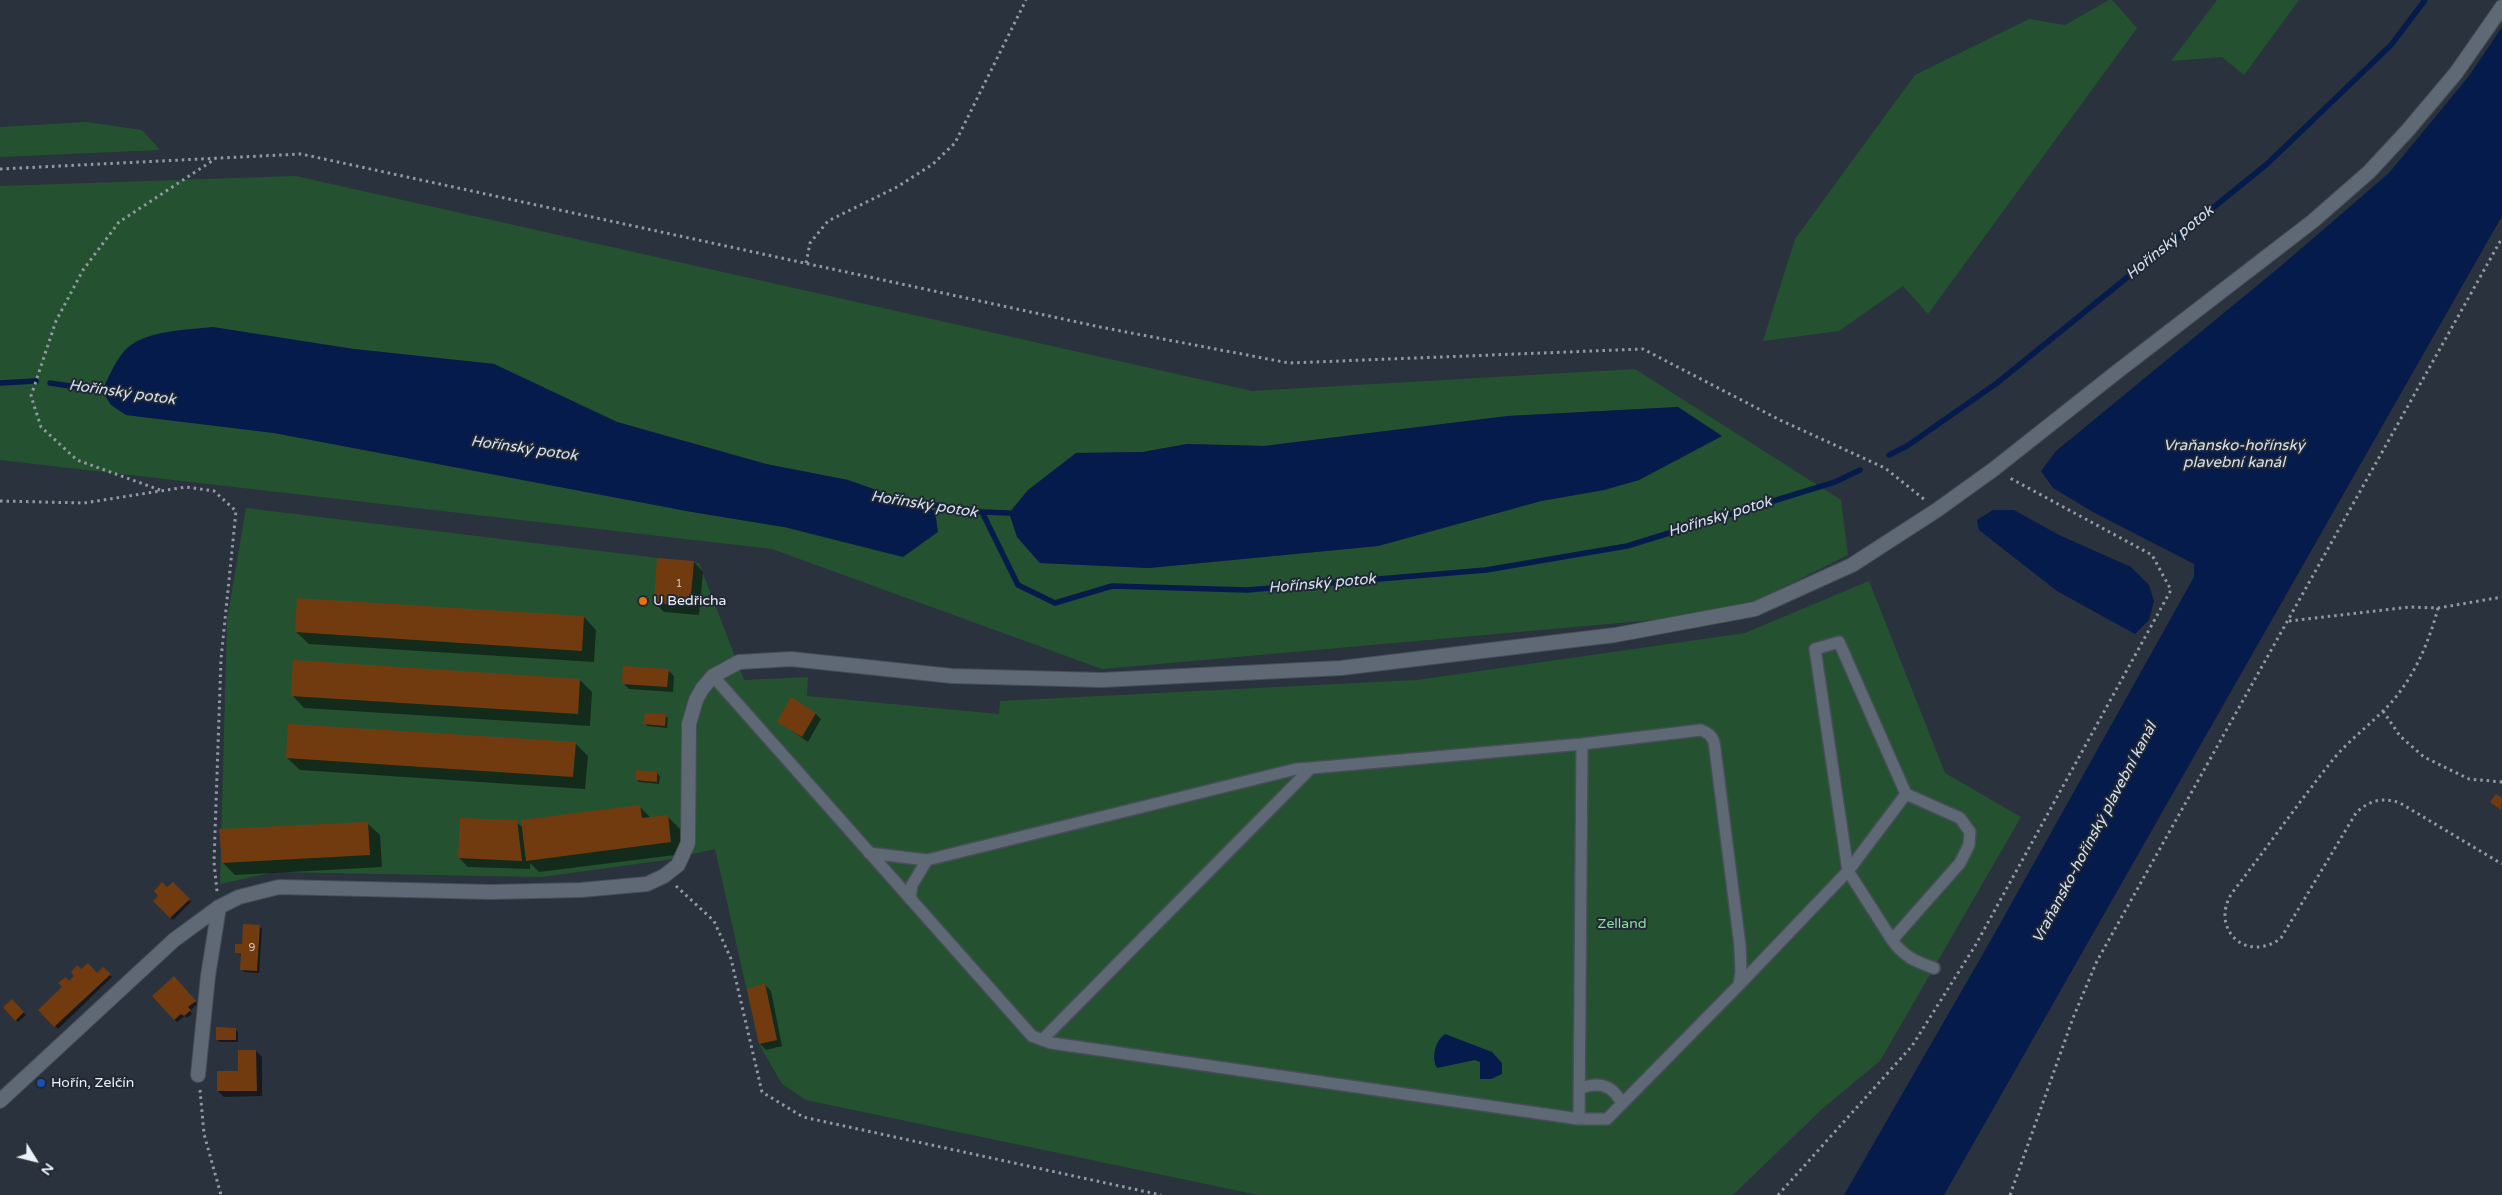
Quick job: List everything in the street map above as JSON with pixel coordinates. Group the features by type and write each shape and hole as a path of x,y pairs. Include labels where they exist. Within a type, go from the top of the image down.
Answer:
{"street":[{"path":"0,1101 174,940 219,907 240,897 279,887 491,892 581,890 646,884 664,876 678,865 688,843 689,724 696,700 713,676 739,662 791,659 952,676 1102,680 1341,668 1615,635 1755,609 1852,565 1937,510 1994,469 2313,221 2369,172 2408,130 2456,73 2502,7"},
{"path":"198,1075 208,976 219,907"}],"lane":[{"path":"1892,940 1960,863 1969,845 1970,832 1960,818 1934,804 1906,794 1839,642 1815,649 1848,871 1892,940 1900,952 1914,961 1934,968"},
{"path":"713,676 1032,1036 1051,1043 1579,1119 1607,1119 1848,871 1906,794"},
{"path":"869,853 927,860 1296,769 1582,744 1701,730 1709,734 1714,740 1740,946 1741,972 1739,985"},
{"path":"1579,1119 1582,744"},
{"path":"1042,1040 1311,768"},
{"path":"910,898 912,885 927,860"},
{"path":"1579,1089 1594,1084 1612,1088 1622,1104"}],"path":[{"path":"806,263 810,243 828,221 897,187 933,164 955,143 1026,0"},
{"path":"0,169 301,154 1100,327 1289,363 1643,349 1780,420 1885,468 1906,482 1937,510"},
{"path":"162,491 77,460 41,427 31,396 56,321 83,270 118,222 215,158"},
{"path":"2010,1195 2073,1018 2097,961 2289,621 2297,600 2502,238"},
{"path":"1778,1195 1912,1046 1975,946 2171,590 2152,555 1994,469"},
{"path":"0,501 84,503 186,487 214,491 236,511 221,659 214,862 219,907"},
{"path":"2289,621 2409,607 2438,608 2502,597"},
{"path":"2438,608 2432,631 2423,653 2402,689 2383,711 2353,736 2332,761 2232,893 2225,908 2226,924 2229,932 2241,943 2257,948 2266,947 2281,938 2356,813 2375,800 2384,799 2400,803 2502,864"},
{"path":"2383,711 2400,736 2424,757 2469,779 2502,782"},
{"path":"664,876 714,921 732,959 762,1092 767,1096 803,1117 1161,1195"},
{"path":"198,1075 204,1134 220,1195"}],"green space":[{"path":"2112,0 2137,28 1928,314 1903,286 1839,331 1763,341 1795,239 1915,75 2029,19 2065,25"},
{"path":"2217,0 2299,0 2244,75 2222,57 2171,61"},
{"path":"86,122 142,130 160,150 0,157 0,127"},
{"path":"296,176 1252,391 1635,369 1841,500 1848,555 1732,613 1102,669 772,549 0,460 0,186","holes":["354,349 494,364 617,422 766,464 848,480 934,511 938,532 784,527 692,512 274,433 126,415","1678,407 1722,436 1639,480 1604,490 1541,501 1378,546 1149,568 1040,563 1017,537 1076,453 1143,452 1187,444 1264,446 1508,416"]},
{"name":"Zelland","path":"246,508 699,563 744,680 808,677 807,696 999,714 1000,701 1417,680 1745,633 1869,581 1945,773 2021,817 1880,1061 1822,1109 1733,1195 1258,1195 806,1100 782,1084 759,1044 715,849 666,860 542,877 274,872 220,884 227,620"}],"water":[{"name":"Vraňansko-hořínský plavební kanál","path":"2502,27 2502,216 1944,1195 1844,1195 1991,940 2194,577 2194,564 2093,512 2053,488 2041,471 2056,451 2281,266 2389,173 2469,76"},
{"path":"213,327 354,349 494,364 617,422 766,464 848,480 935,511 938,532 903,557 784,527 692,512 274,433 126,415 111,405 102,391 118,360 131,345 149,336"},
{"path":"1678,407 1722,436 1639,480 1604,490 1541,501 1378,546 1149,568 1040,563 1017,537 1009,513 1028,490 1076,453 1143,452 1187,444 1264,446 1508,416"},
{"path":"1993,510 2014,510 2059,535 2131,567 2149,585 2154,601 2149,620 2135,634 2057,591 1979,530 1977,520"},
{"path":"1445,1034 1492,1052 1502,1063 1502,1074 1491,1079 1480,1079 1480,1062 1475,1060 1437,1068 1434,1059 1436,1045"}],"building":[{"path":"657,558 694,561 690,606 654,603"},
{"path":"297,598 584,616 582,651 295,632"},
{"path":"293,660 580,679 578,714 291,696"},
{"path":"623,666 669,669 667,687 622,684"},
{"path":"791,697 816,713 802,737 777,722"},
{"path":"645,713 666,714 665,726 643,724"},
{"path":"288,724 576,742 573,777 286,758"},
{"path":"636,770 657,772 657,782 635,780"},
{"path":"2496,794 2502,798 2501,810 2490,802"},
{"path":"640,805 642,818 668,815 671,842 526,861 521,820"},
{"path":"460,818 517,820 522,861 458,858"},
{"path":"368,822 370,855 222,863 219,829"},
{"path":"162,882 167,887 173,882 190,899 170,918 153,901 158,896 154,891"},
{"path":"243,924 260,925 257,971 240,970 241,954 235,953 235,944 242,944"},
{"path":"88,963 97,973 103,967 111,974 54,1027 38,1010 62,987 58,983 66,977 69,981 74,976 71,972 77,965 81,969"},
{"path":"174,976 196,1001 188,1007 191,1010 184,1016 181,1014 174,1020 152,996"},
{"path":"765,983 777,1040 759,1044 747,989"},
{"path":"12,999 24,1012 15,1021 3,1007"},
{"path":"216,1027 236,1028 236,1040 216,1040"},
{"path":"238,1050 256,1050 257,1091 217,1091 217,1071 238,1071"}],"waterway":[{"name":"Hořínský potok","path":"1889,455 1907,446 1997,383 2267,164 2391,45 2425,0"},
{"name":"Hořínský potok","path":"0,383 36,381"},
{"name":"Hořínský potok","path":"50,383 109,392"},
{"name":"Hořínský potok","path":"900,500 982,512 1018,585 1055,603 1112,586 1247,590 1486,570 1627,546 1835,482 1860,470"},
{"path":"982,512 1009,513"}],"place":[{"name":"U Bedřicha","path":"643,601"},
{"name":"Hořín, Zelčín","path":"41,1083"}]}
